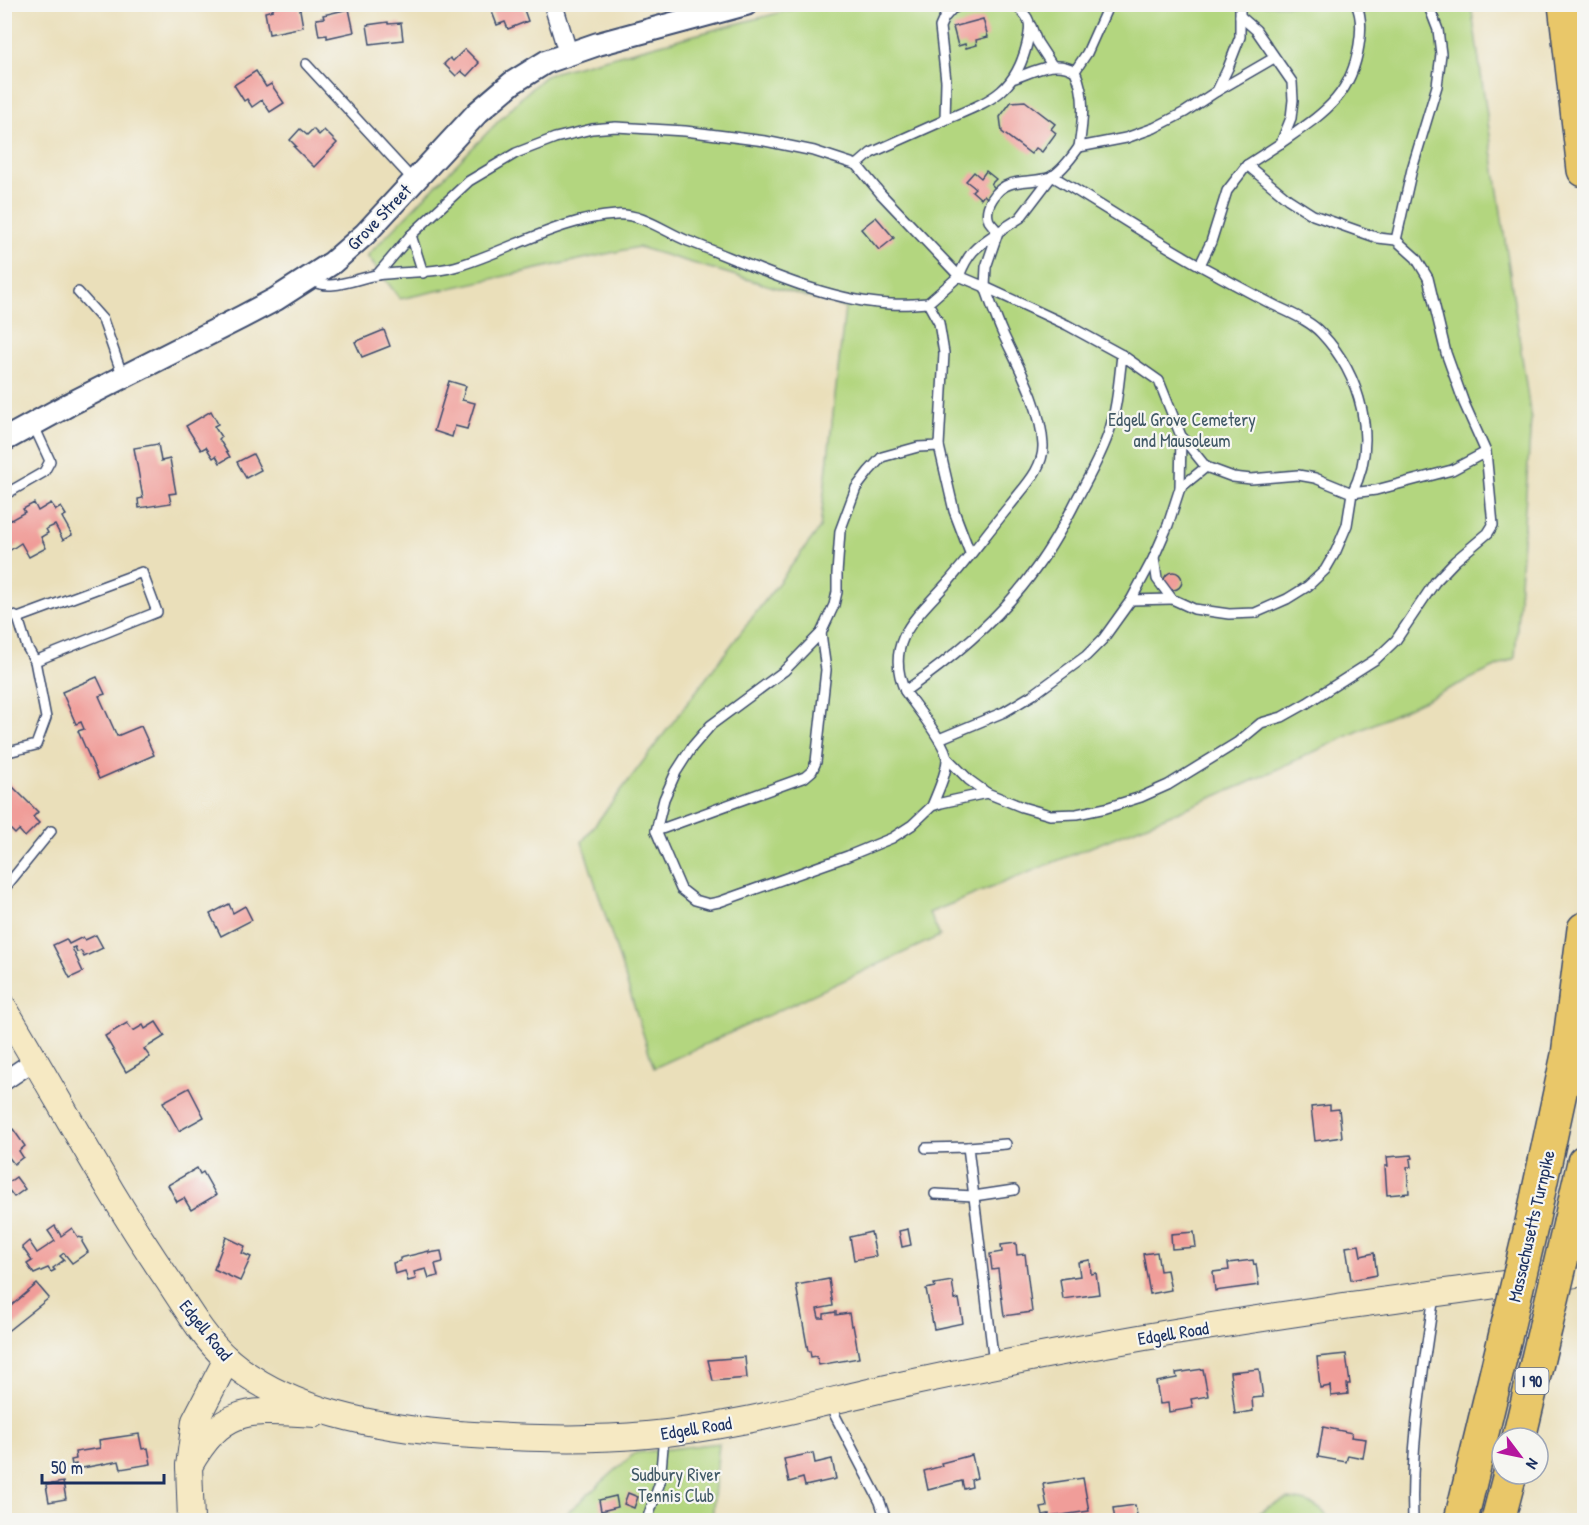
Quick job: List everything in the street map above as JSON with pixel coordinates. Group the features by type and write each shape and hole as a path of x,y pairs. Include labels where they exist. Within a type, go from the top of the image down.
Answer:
{"highway":[{"path":"1564,4 1584,170"},
{"name":"Massachusetts Turnpike","path":"1461,1521 1531,1227 1568,1055 1584,929"},
{"name":"Massachusetts Turnpike","path":"1522,1426 1584,1162"},
{"path":"1498,1521 1507,1486"}],"main road":[{"name":"Edgell Road","path":"4,1008 152,1258 186,1308 226,1359 282,1393 337,1415 362,1422 411,1430 489,1436 583,1438 664,1433 724,1424 994,1366 1146,1337 1584,1273"},
{"path":"191,1521 189,1466 195,1421 226,1359"},
{"path":"189,1466 203,1444 218,1427 241,1415 270,1411 337,1415"}],"street":[{"path":"553,4 568,53"},
{"name":"Grove Street","path":"4,440 243,317 308,279 365,234 496,96 530,71 568,53 746,4"},
{"path":"4,1081 35,1060"}],"lane":[{"path":"945,120 946,81 940,27 952,9 963,4"},
{"path":"1013,4 1024,12 1037,42 1052,65"},
{"path":"1074,71 1087,53 1109,4"},
{"path":"1217,91 1240,37 1240,4"},
{"path":"1200,265 1211,242 1227,191 1247,165 1334,105 1345,88 1356,64 1361,34 1359,10 1356,4"},
{"path":"1396,240 1412,169 1429,117 1439,75 1441,54 1438,30 1428,4"},
{"path":"1240,16 1256,30 1292,82 1291,118 1281,143"},
{"path":"857,165 871,153 988,100 1003,90 1015,78 1023,59 1031,26"},
{"path":"1079,147 1126,138 1154,128 1274,58"},
{"path":"306,64 414,181"},
{"path":"308,279 315,284 326,286 377,275 423,273 460,266 560,228 599,216 619,214 639,217 673,235 812,288 846,297 891,304 928,303 959,276 966,258 976,248 1020,218 1052,176 1067,163 1079,147 1082,91 1074,71 1068,67 1052,65 1015,78"},
{"path":"377,275 411,235 469,180 516,153 555,138 592,129 616,127 685,130 765,141 814,151 857,165 959,276 1067,325 1122,355 1159,381 1181,436 1206,467 1233,477 1251,479 1298,475 1316,478 1352,493 1376,490 1452,470 1486,452"},
{"path":"998,232 986,267 985,287 1028,387 1039,422 1043,446 1041,462 1024,488 948,582 914,618 899,648 897,669 905,691 939,739 947,758 969,780 987,793 1022,807 1050,815 1077,814 1141,797 1168,785 1238,742 1261,723 1282,717 1307,704 1376,658 1396,640 1435,582 1455,561 1488,533 1493,525 1486,452 1464,403 1446,353 1428,278 1416,258 1396,240 1378,238 1313,215 1288,200 1247,165"},
{"path":"998,232 989,221 987,213 993,197 1008,184 1027,183 1052,176 1200,265 1302,319 1320,331 1339,356 1355,387 1365,423 1365,456 1360,478 1352,493 1347,525 1325,570 1294,595 1255,613 1228,614 1194,609 1172,600 1131,600"},
{"path":"411,235 423,273"},
{"path":"78,292 103,320 123,377"},
{"path":"928,303 939,323 944,353 939,446 954,511 970,553"},
{"path":"905,691 970,641 1003,608 1036,568 1049,548 1095,464 1108,433 1118,392 1122,355"},
{"path":"4,495 44,472 50,461 33,424"},
{"path":"939,739 1004,712 1034,694 1086,656 1103,639 1131,600 1168,525 1180,488 1181,436"},
{"path":"939,446 918,447 882,457 856,488 840,531 837,592 834,605 821,633 784,671 711,725 692,747 676,772 664,799 656,831 681,890 695,900 709,904 719,902 892,838 912,825 932,806 947,758"},
{"path":"1180,488 1206,467"},
{"path":"1154,557 1157,579 1172,600"},
{"path":"18,618 142,572 157,612 34,661"},
{"path":"4,611 18,618 34,661 46,718 36,745 4,753"},
{"path":"656,831 805,777 812,771 816,762 826,670 821,633"},
{"path":"932,806 987,793"},
{"path":"4,889 51,831"},
{"path":"926,1148 1006,1144"},
{"path":"968,1147 994,1366"},
{"path":"934,1194 974,1196 1014,1190"},
{"path":"1413,1521 1414,1439 1434,1294"},
{"path":"828,1402 880,1502 886,1521"},
{"path":"647,1521 660,1482 664,1433"}],"green space":[{"name":"Edgell Grove Cemetery and Mausoleum","path":"808,5 1471,5 1531,419 1515,658 1243,785 929,913 940,936 654,1068 582,842 820,528 845,308 638,247 400,299 367,256 544,77 555,72"},
{"name":"Sudbury River Tennis Club","path":"719,1443 712,1520 559,1520 635,1453"},
{"path":"1288,1499 1312,1504 1330,1520 1247,1520 1268,1507"}],"building":[{"path":"299,4 303,27 269,34 265,12 273,10 273,7"},
{"path":"489,4 522,4 528,21 508,29 505,22 497,25"},
{"path":"349,9 354,32 327,38 327,35 319,36 316,19"},
{"path":"983,19 988,37 976,40 977,45 966,48 965,44 958,46 953,27"},
{"path":"388,22 388,24 401,23 403,40 370,44 367,25"},
{"path":"465,49 479,63 467,76 461,71 456,76 444,64 450,58 453,61"},
{"path":"256,71 266,87 271,84 284,103 270,112 262,100 252,107 247,99 244,101 234,85"},
{"path":"1025,101 1055,124 1051,129 1056,133 1042,152 1036,148 1031,154 1002,132 1000,117 1011,102"},
{"path":"300,129 307,135 313,129 319,135 324,130 337,143 314,167 290,140"},
{"path":"986,171 996,179 991,184 996,189 988,199 984,195 981,199 972,191 975,188 966,181 974,172 981,178"},
{"path":"876,217 894,238 879,250 861,229"},
{"path":"384,330 390,346 362,357 355,342"},
{"path":"449,381 466,386 462,400 475,403 467,429 455,426 452,437 434,431"},
{"path":"211,411 218,424 214,426 221,437 219,439 230,457 220,463 216,456 213,458 206,447 201,450 186,426"},
{"path":"158,444 161,461 170,459 176,493 169,494 171,503 139,508 138,499 143,498 134,448"},
{"path":"253,454 261,470 246,478 237,462"},
{"path":"34,503 38,511 51,503 56,510 61,507 66,515 62,517 72,535 63,540 55,525 46,529 48,533 41,537 46,548 29,557 21,543 9,551 4,544 4,527 8,525 7,522 25,512 23,509"},
{"path":"1173,572 1179,575 1182,581 1179,587 1173,590 1167,587 1164,581 1167,575"},
{"path":"97,677 105,694 99,696 117,736 141,726 154,755 99,779 78,731 84,729 81,722 76,724 62,692"},
{"path":"4,778 38,812 33,817 39,823 25,837 19,830 15,834 4,823"},
{"path":"229,904 233,913 245,906 252,920 221,936 210,914"},
{"path":"96,935 103,948 84,957 81,951 77,952 75,947 72,948 83,972 70,978 53,945 66,939 69,944 83,937 85,940"},
{"path":"156,1022 165,1036 144,1049 150,1057 126,1072 105,1036 127,1023 133,1031 143,1025 145,1029"},
{"path":"189,1088 204,1117 179,1131 163,1102"},
{"path":"1330,1105 1330,1110 1339,1109 1342,1137 1315,1141 1311,1107"},
{"path":"13,1129 25,1146 19,1151 23,1157 14,1164 4,1151 4,1136"},
{"path":"1412,1155 1411,1167 1407,1167 1409,1193 1387,1195 1385,1166 1388,1166 1387,1157"},
{"path":"197,1168 200,1174 203,1172 216,1195 191,1210 184,1198 177,1202 168,1185"},
{"path":"16,1177 25,1189 14,1197 5,1185"},
{"path":"55,1226 61,1236 72,1228 78,1237 83,1238 82,1242 88,1252 72,1263 64,1253 60,1256 64,1260 53,1268 55,1270 51,1272 48,1268 34,1274 27,1264 32,1261 22,1247 29,1241 37,1253 55,1241 48,1231"},
{"path":"908,1229 911,1245 902,1247 899,1231"},
{"path":"871,1232 876,1256 854,1260 850,1237"},
{"path":"1194,1232 1196,1247 1172,1249 1171,1234"},
{"path":"226,1237 245,1246 242,1253 251,1257 240,1281 214,1269"},
{"path":"1016,1243 1017,1255 1025,1254 1032,1312 1004,1316 998,1269 992,1270 990,1254 1002,1252 1001,1245"},
{"path":"1359,1245 1361,1256 1374,1253 1377,1275 1351,1280 1346,1247"},
{"path":"429,1251 429,1253 441,1251 443,1262 435,1264 438,1276 429,1278 426,1269 414,1272 416,1279 408,1281 405,1271 395,1274 393,1263 400,1261 400,1258"},
{"path":"1157,1252 1160,1271 1167,1270 1171,1290 1150,1294 1143,1254"},
{"path":"1090,1260 1091,1274 1096,1273 1099,1294 1063,1299 1060,1279 1080,1276 1078,1262"},
{"path":"1253,1260 1254,1265 1256,1264 1259,1285 1215,1291 1213,1272 1229,1270 1228,1263"},
{"path":"829,1279 833,1306 817,1309 819,1318 824,1318 824,1314 836,1312 836,1315 849,1313 859,1358 819,1365 817,1356 811,1357 808,1351 796,1285"},
{"path":"952,1281 955,1300 959,1299 963,1323 934,1329 926,1289 935,1287 934,1284"},
{"path":"37,1284 49,1298 5,1333 5,1311"},
{"path":"1346,1354 1350,1384 1347,1384 1348,1394 1331,1396 1330,1386 1320,1388 1317,1357"},
{"path":"745,1357 747,1378 713,1381 708,1360"},
{"path":"1203,1369 1208,1396 1191,1399 1193,1408 1169,1412 1168,1403 1160,1404 1156,1382 1177,1378 1176,1373"},
{"path":"1259,1369 1263,1397 1252,1398 1253,1411 1235,1414 1230,1372"},
{"path":"1323,1427 1352,1433 1351,1437 1366,1439 1363,1458 1348,1455 1346,1462 1318,1457"},
{"path":"139,1434 142,1449 148,1448 151,1464 121,1469 119,1461 77,1469 76,1464 72,1465 71,1460 76,1459 75,1452 100,1448 99,1440"},
{"path":"813,1453 815,1463 832,1459 836,1479 805,1486 803,1478 789,1482 784,1459"},
{"path":"972,1455 977,1478 971,1480 972,1487 964,1489 962,1481 928,1490 924,1471 942,1466 941,1463"},
{"path":"1083,1478 1089,1511 1049,1517 1049,1514 1043,1515 1041,1508 1047,1507 1043,1484"},
{"path":"63,1482 66,1499 49,1502 46,1485"},
{"path":"628,1493 638,1497 634,1508 624,1504"},
{"path":"616,1496 618,1507 601,1511 599,1500"},
{"path":"1135,1505 1138,1520 1115,1520 1113,1508"}]}
